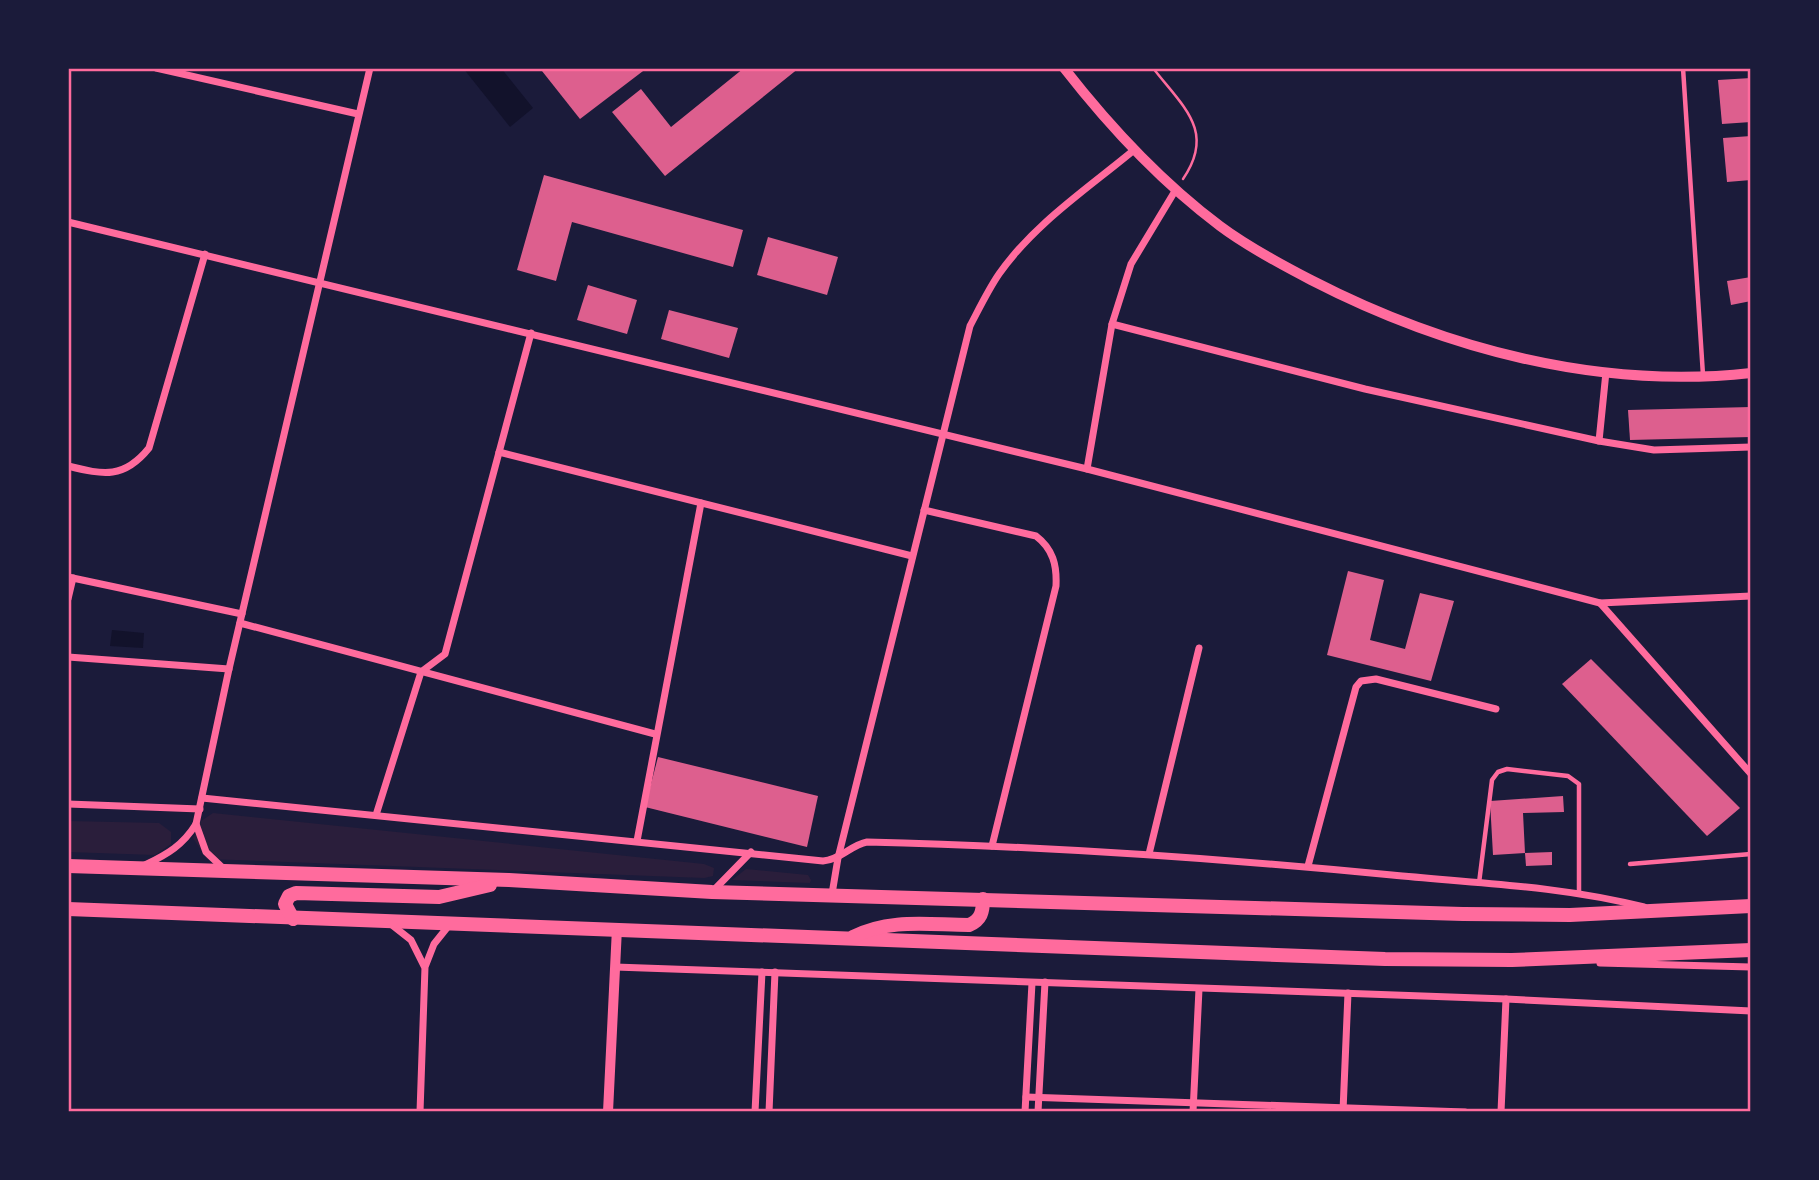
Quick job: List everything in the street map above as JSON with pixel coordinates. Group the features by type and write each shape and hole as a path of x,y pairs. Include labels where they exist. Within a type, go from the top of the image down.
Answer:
{"main road":[{"path":"68,866 509,880 712,892 1463,914 1570,915 1751,906"},
{"path":"293,919 285,904 289,896 296,893 439,898 509,880"},
{"path":"852,938 875,926 892,924 969,925 977,922 982,914 983,899"},
{"path":"68,909 1385,959 1512,960 1751,950"}],"street":[{"path":"156,68 358,114"},
{"path":"225,871 206,852 197,824 229,668 370,68"},
{"path":"1064,68 1134,150 1175,191 1222,228 1282,265 1385,316 1504,354 1606,372 1661,377 1751,373"},
{"path":"832,894 838,858 970,326 999,275 1051,217 1134,150"},
{"path":"1087,469 1112,324 1131,264 1175,191"},
{"path":"68,222 321,281 1087,469 1600,603 1751,596"},
{"path":"68,466 99,474 113,473 136,463 149,448 205,254"},
{"path":"1112,324 1365,389 1599,442 1654,450 1751,447"},
{"path":"376,815 421,672 445,654 531,333"},
{"path":"1599,442 1606,372"},
{"path":"499,452 912,556"},
{"path":"637,841 655,734 701,503"},
{"path":"924,510 1036,536 1046,543 1053,557 1056,586 992,846"},
{"path":"68,599 71,578 242,614"},
{"path":"1600,603 1751,774"},
{"path":"240,623 655,734"},
{"path":"1149,855 1199,648"},
{"path":"68,657 229,668"},
{"path":"1308,866 1356,687 1361,681 1376,679 1496,709"},
{"path":"202,798 823,861 838,858 852,847 867,842 992,846 1308,866 1579,894 1658,911"},
{"path":"68,804 200,809"},
{"path":"140,868 173,852 197,824"},
{"path":"712,892 751,852"},
{"path":"386,922 411,940 425,967"},
{"path":"421,1112 425,967 435,944 450,924"},
{"path":"608,1112 617,928"},
{"path":"1512,960 1751,967"},
{"path":"615,967 1506,999 1751,1011"},
{"path":"755,1112 762,972"},
{"path":"769,1112 775,972"},
{"path":"1026,1112 1032,982"},
{"path":"1038,1112 1045,982"},
{"path":"1192,1112 1199,989"},
{"path":"1343,1110 1348,993"},
{"path":"1501,1112 1506,999"},
{"path":"1026,1097 1193,1101 1343,1110 1465,1112"}],"lane":[{"path":"1684,68 1703,376"},
{"path":"1479,883 1495,775 1507,769 1568,776 1576,780 1580,789 1579,894"},
{"path":"1630,864 1751,854"}],"path":[{"path":"1153,68 1191,118 1198,133 1196,158 1175,191"}],"shaded area":[{"path":"463,68 501,68 533,108 510,127"},
{"path":"112,630 144,633 143,648 110,646"},
{"path":"213,813 704,864 714,868 713,876 704,878 207,859 193,838 201,821"},
{"path":"68,821 159,823 171,832 171,844 155,855 68,852"},
{"path":"746,869 808,875 811,880 810,883 732,880"}],"building":[{"path":"546,68 647,68 580,119 542,71"},
{"path":"744,68 799,68 665,176 612,112 641,89 671,127"},
{"path":"1751,78 1751,122 1722,124 1718,80"},
{"path":"1751,136 1751,180 1727,182 1723,138"},
{"path":"544,175 743,230 733,267 572,222 556,281 517,270"},
{"path":"768,237 838,257 827,295 757,275"},
{"path":"1751,277 1751,301 1731,305 1727,281"},
{"path":"588,285 637,300 627,334 577,320"},
{"path":"669,310 738,328 729,358 661,339"},
{"path":"1751,407 1751,437 1630,440 1628,410"},
{"path":"1348,571 1384,580 1370,640 1405,649 1420,593 1454,601 1431,681 1327,655"},
{"path":"1591,659 1740,808 1707,836 1562,684"},
{"path":"658,757 818,796 807,847 645,807"},
{"path":"1563,796 1564,812 1523,813 1525,853 1493,855 1490,801"},
{"path":"1552,852 1552,865 1526,866 1525,853"}]}
